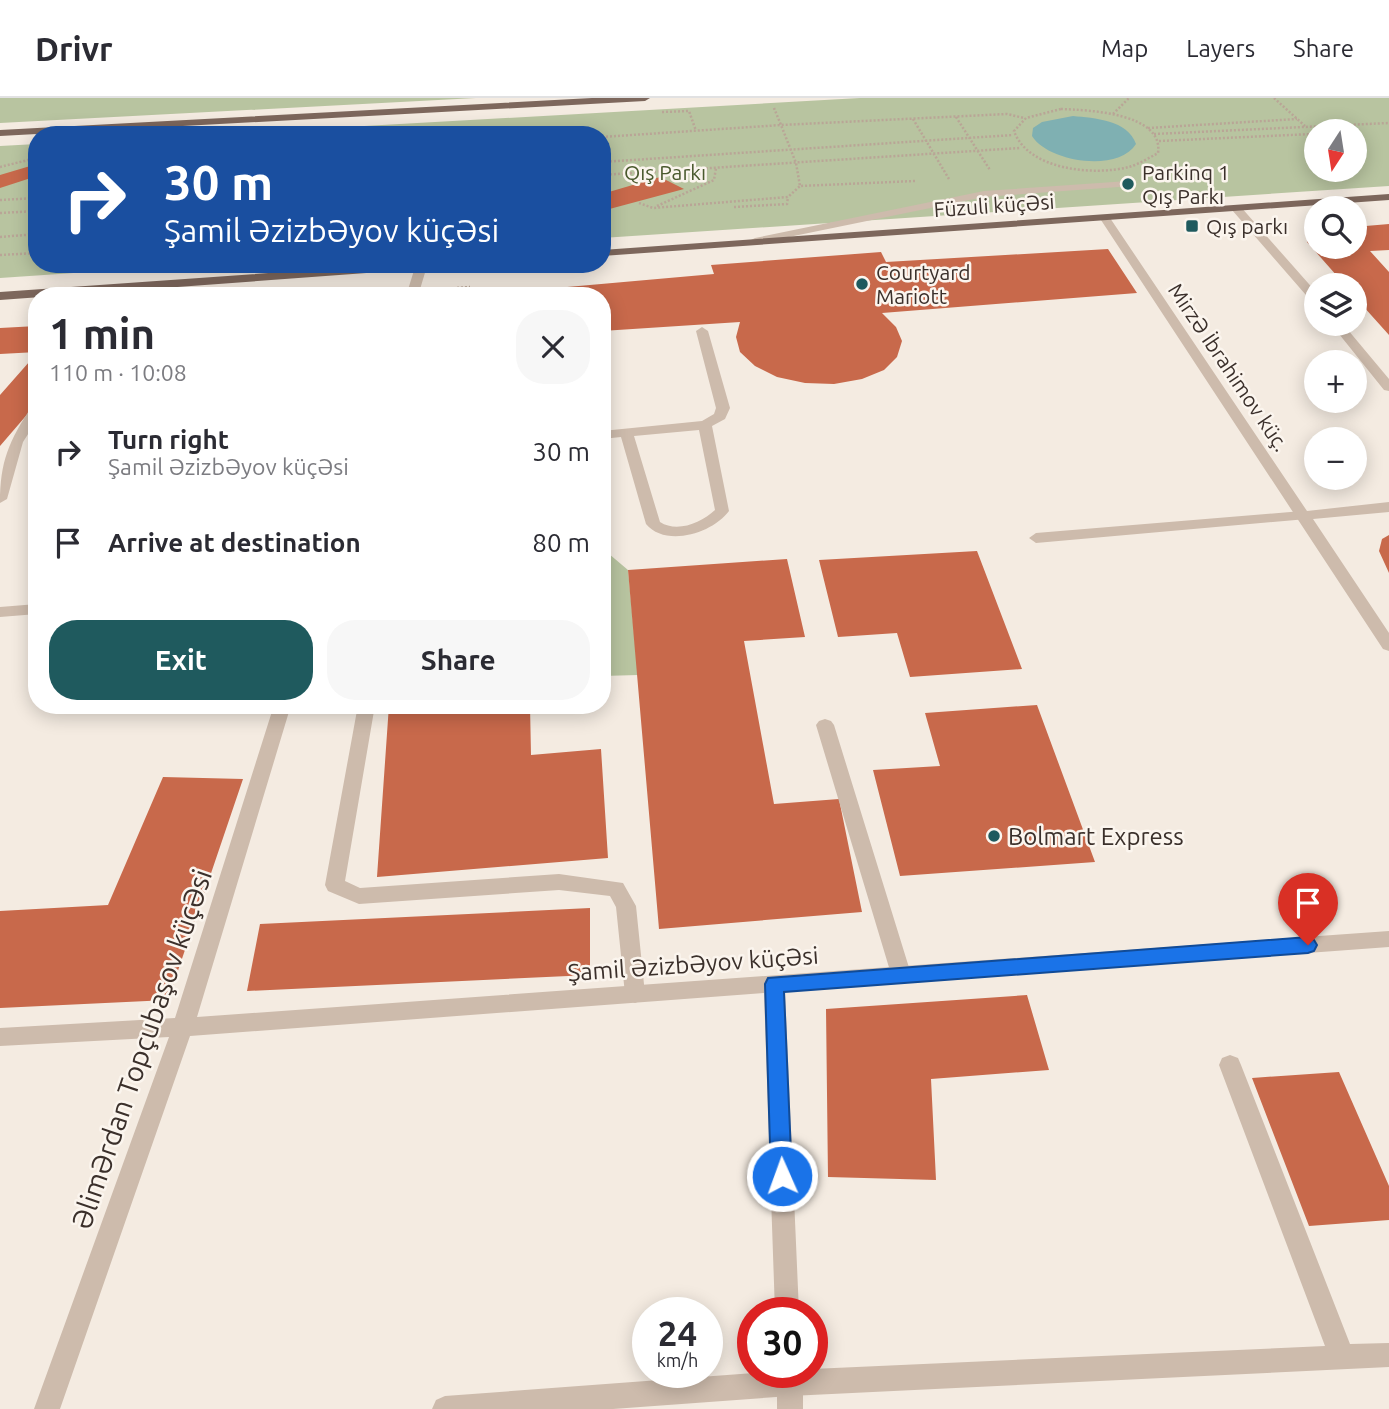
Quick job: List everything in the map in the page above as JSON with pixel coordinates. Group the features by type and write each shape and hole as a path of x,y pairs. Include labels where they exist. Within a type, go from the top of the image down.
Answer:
{"main road":[{"path":"129,126 645,98"},
{"path":"0,133 28,131"},
{"name":"Füzuli küçəsi","path":"611,252 1389,197"},
{"path":"126,287 323,273"},
{"path":"0,296 28,294"}],"street":[{"path":"755,242 984,194 1128,184"},
{"path":"1236,208 1304,285"},
{"name":"Mirzə İbrahimov küç.","path":"1104,217 1389,645"},
{"path":"611,435 705,425 719,416 723,408 702,331"},
{"path":"1347,336 1389,387"},
{"path":"0,499 2,482 16,442 28,423"},
{"path":"627,434 653,524 665,531 674,532 716,519 722,511 705,425"},
{"path":"1036,538 1389,508"},
{"path":"0,612 28,610"},
{"name":"Əlimərdan Topçubaşov küçəsi","path":"47,1409 183,1027 280,714"},
{"path":"364,714 335,886 359,896 559,882 616,889 626,906 635,994"},
{"path":"825,725 901,974"},
{"name":"Şamil Əzizbəyov küçəsi","path":"0,1037 183,1027 1389,939"},
{"path":"774,984 786,1297"},
{"path":"1230,1065 1342,1357"},
{"path":"828,1376 1389,1355"},
{"path":"445,1409 737,1382"},
{"path":"790,1388 790,1409"}],"path":[{"path":"1113,114 1129,98"},
{"path":"1274,98 1304,126"},
{"path":"774,108 796,163 800,186"},
{"path":"1061,109 1084,109 1113,114 1147,128 1154,134 1159,141 1157,153 1145,163 1123,169 1095,171 1047,163 1020,148 1013,135 1016,124 1024,118 1061,109"},
{"path":"611,136 1007,114 1024,118"},
{"path":"956,117 994,176"},
{"path":"913,119 949,180 960,179"},
{"path":"1147,128 1297,119"},
{"path":"1367,124 1389,123"},
{"path":"1154,134 1304,127"},
{"path":"1159,141 1304,134"},
{"path":"611,161 1013,135"},
{"path":"611,174 1020,148"},
{"path":"0,167 28,160"},
{"path":"1057,170 1066,167"},
{"path":"653,208 714,180 716,168"},
{"path":"639,203 653,208 788,197 800,186 922,181"},
{"path":"734,207 787,204 788,197"},
{"path":"0,200 28,198"},
{"path":"0,213 28,211"},
{"path":"0,237 28,235"},
{"path":"0,255 28,253"}],"green space":[{"path":"0,98 476,98 0,123"},
{"name":"Qış Parkı","path":"860,98 1389,98 1389,186 611,237 611,126 365,126"},
{"path":"28,144 28,273 74,273 0,278 0,146"},
{"path":"611,556 628,570 638,675 611,676"}],"water":[{"path":"1073,116 1100,119 1118,125 1132,136 1136,144 1127,153 1114,159 1083,161 1052,152 1032,136 1033,128 1042,122"}],"building":[{"path":"28,167 28,179 0,188 0,175"},
{"path":"660,177 684,189 611,209 611,191"},
{"path":"1389,224 1389,250 1370,251 1389,272 1389,335 1367,310 1367,273 1334,273 1322,259 1367,259 1367,226"},
{"name":"Courtyard Mariott","path":"1108,249 1137,293 882,313 896,327 902,341 897,357 884,370 862,379 834,384 805,383 777,377 755,366 740,352 736,337 740,322 611,330 611,287 568,287 714,274 711,265 881,252 886,262"},
{"path":"28,326 28,352 0,354 0,328"},
{"path":"28,363 28,413 0,446 0,395"},
{"path":"1389,535 1389,573 1379,551 1382,539"},
{"path":"977,551 1022,669 910,677 897,633 838,637 819,560"},
{"path":"787,559 805,637 744,641 774,804 839,799 862,912 659,929 628,570"},
{"path":"1037,705 1095,862 900,876 873,770 940,766 925,713"},
{"path":"388,714 530,714 531,755 601,749 608,858 377,877"},
{"path":"163,777 243,779 168,1000 0,1008 0,911 108,905"},
{"path":"590,908 590,975 247,991 260,924"},
{"path":"1027,995 1049,1070 931,1079 936,1180 828,1177 826,1009"},
{"path":"1339,1072 1389,1186 1389,1220 1309,1226 1252,1078"}],"place":[{"name":"Parkinq 1 Qış Parkı","path":"1128,184"},
{"name":"Qış parkı","path":"1192,226"},
{"name":"Courtyard Mariott","path":"862,284"},
{"name":"Bolmart Express","path":"994,836"}],"route":[{"path":"782,1176 774,984 1308,945"}]}
